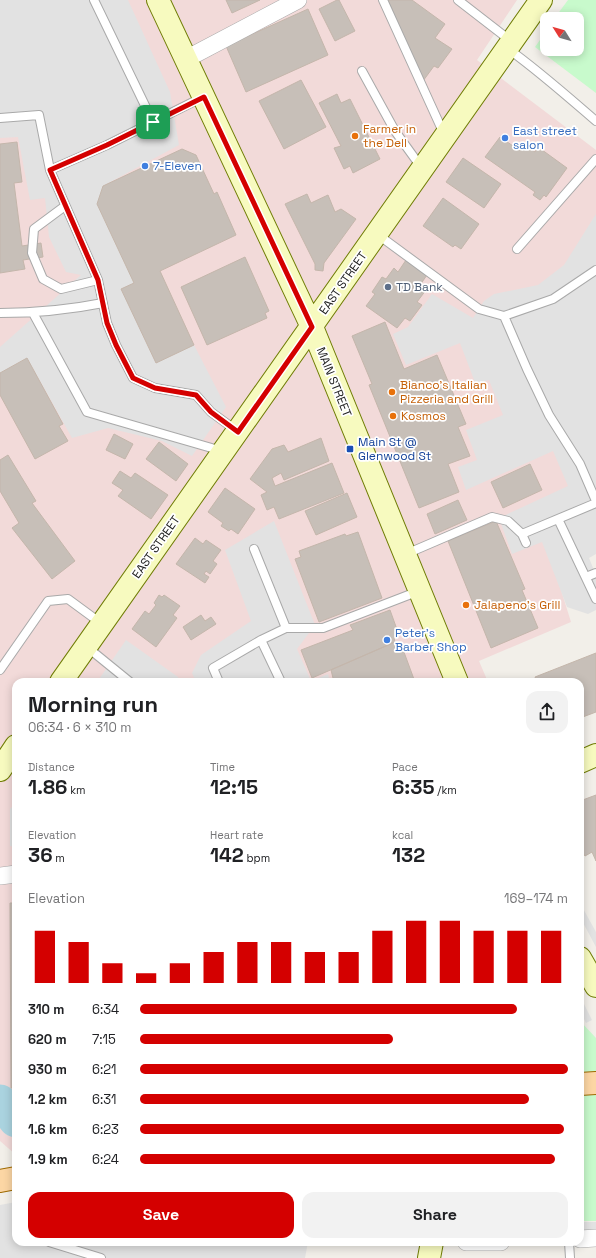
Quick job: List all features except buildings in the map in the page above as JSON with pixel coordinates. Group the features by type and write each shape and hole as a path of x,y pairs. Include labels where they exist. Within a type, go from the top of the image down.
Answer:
{"main road":[{"name":"MAIN STREET","path":"158,0 312,327 455,678"},
{"name":"EAST STREET","path":"64,678 541,0"},
{"path":"1,762 12,750"},
{"path":"584,760 596,755"},
{"path":"584,965 596,986"},
{"path":"584,1084 596,1083"},
{"path":"429,1258 431,1246"}],"street":[{"path":"186,59 298,0"},
{"path":"0,876 12,874"},
{"path":"584,1239 596,1238"}],"lane":[{"path":"94,0 153,122"},
{"path":"383,0 445,136"},
{"path":"458,0 596,121"},
{"path":"362,71 395,131 422,170"},
{"path":"50,170 204,97"},
{"path":"0,118 39,115 50,170 98,280 107,323 116,345 133,378 155,388 196,395 211,412 238,432"},
{"path":"517,249 596,159"},
{"path":"65,206 34,229 32,253 43,279 61,289 98,280"},
{"path":"377,234 479,309 504,316 553,299 596,270"},
{"path":"0,313 33,313 73,309 103,303"},
{"path":"33,313 87,412 224,452"},
{"path":"504,316 549,415 580,464 596,502 522,534"},
{"path":"405,554 492,516 508,521 522,534 526,543"},
{"path":"558,519 596,599"},
{"path":"254,549 286,628"},
{"path":"586,577 596,573"},
{"path":"218,678 213,668 261,640 286,628 323,628 420,591"},
{"path":"0,670 48,601 68,599 102,624"},
{"path":"261,640 279,678"},
{"path":"86,647 125,678"},
{"path":"62,1246 101,1258"},
{"path":"569,1246 570,1258"}],"shaded area":[{"path":"0,0 517,0 477,60 596,150 596,263 584,506 542,529 571,622 479,661 486,678 12,678 12,1152 0,1141"},
{"path":"0,0 128,0 170,92 179,145 103,186 134,283 121,289 156,363 194,345 226,407 192,456 162,441 108,428 72,438 27,358 0,373 0,347 81,275 66,272 49,237 45,198 30,200 18,137 0,138"},
{"path":"596,214 596,554 589,558 596,575 596,610 588,614 567,607 542,542 512,554 499,518 568,486 553,451 466,490 458,467 477,460 466,430 503,415 489,380 476,385 460,343 406,365 393,334 408,327 432,294 473,318 484,301 494,294 538,285 564,265"},
{"path":"274,521 315,625 297,649 310,678 194,678 192,673 201,655 251,621 225,550"},
{"path":"126,640 178,678 100,678"},
{"path":"328,674 329,678 318,678"},
{"path":"12,807 12,846 10,846 10,809"},
{"path":"584,910 596,932 596,947 584,924"},
{"path":"584,1004 592,1020 586,1023 584,1019"},
{"path":"12,1203 12,1246 307,1246 305,1258 0,1258 0,1205"},
{"path":"584,1222 596,1222 596,1230 584,1230"}],"green space":[{"path":"568,0 596,0 596,93 547,56 584,56 584,12 559,12"},
{"path":"540,40 540,51 535,47"},
{"path":"584,1025 596,1038 596,1221 584,1221"}],"waterway":[{"path":"0,1102 12,1115"}],"place":[{"name":"Farmer in the Dell","path":"355,136"},
{"name":"East street salon","path":"505,138"},
{"name":"7-Eleven","path":"145,166"},
{"name":"TD Bank","path":"388,287"},
{"name":"Bianco's Italian Pizzeria and Grill","path":"392,392"},
{"name":"Kosmos","path":"393,416"},
{"name":"Main St @ Glenwood St","path":"350,449"},
{"name":"Jalapeno's Grill","path":"466,605"},
{"name":"Peter's Barber Shop","path":"387,640"}],"route":[{"path":"204,97 312,327 238,432 211,412 196,395 174,390 155,388 133,378 116,345 107,323 98,280 50,170 107,145 153,122 204,97"}]}
